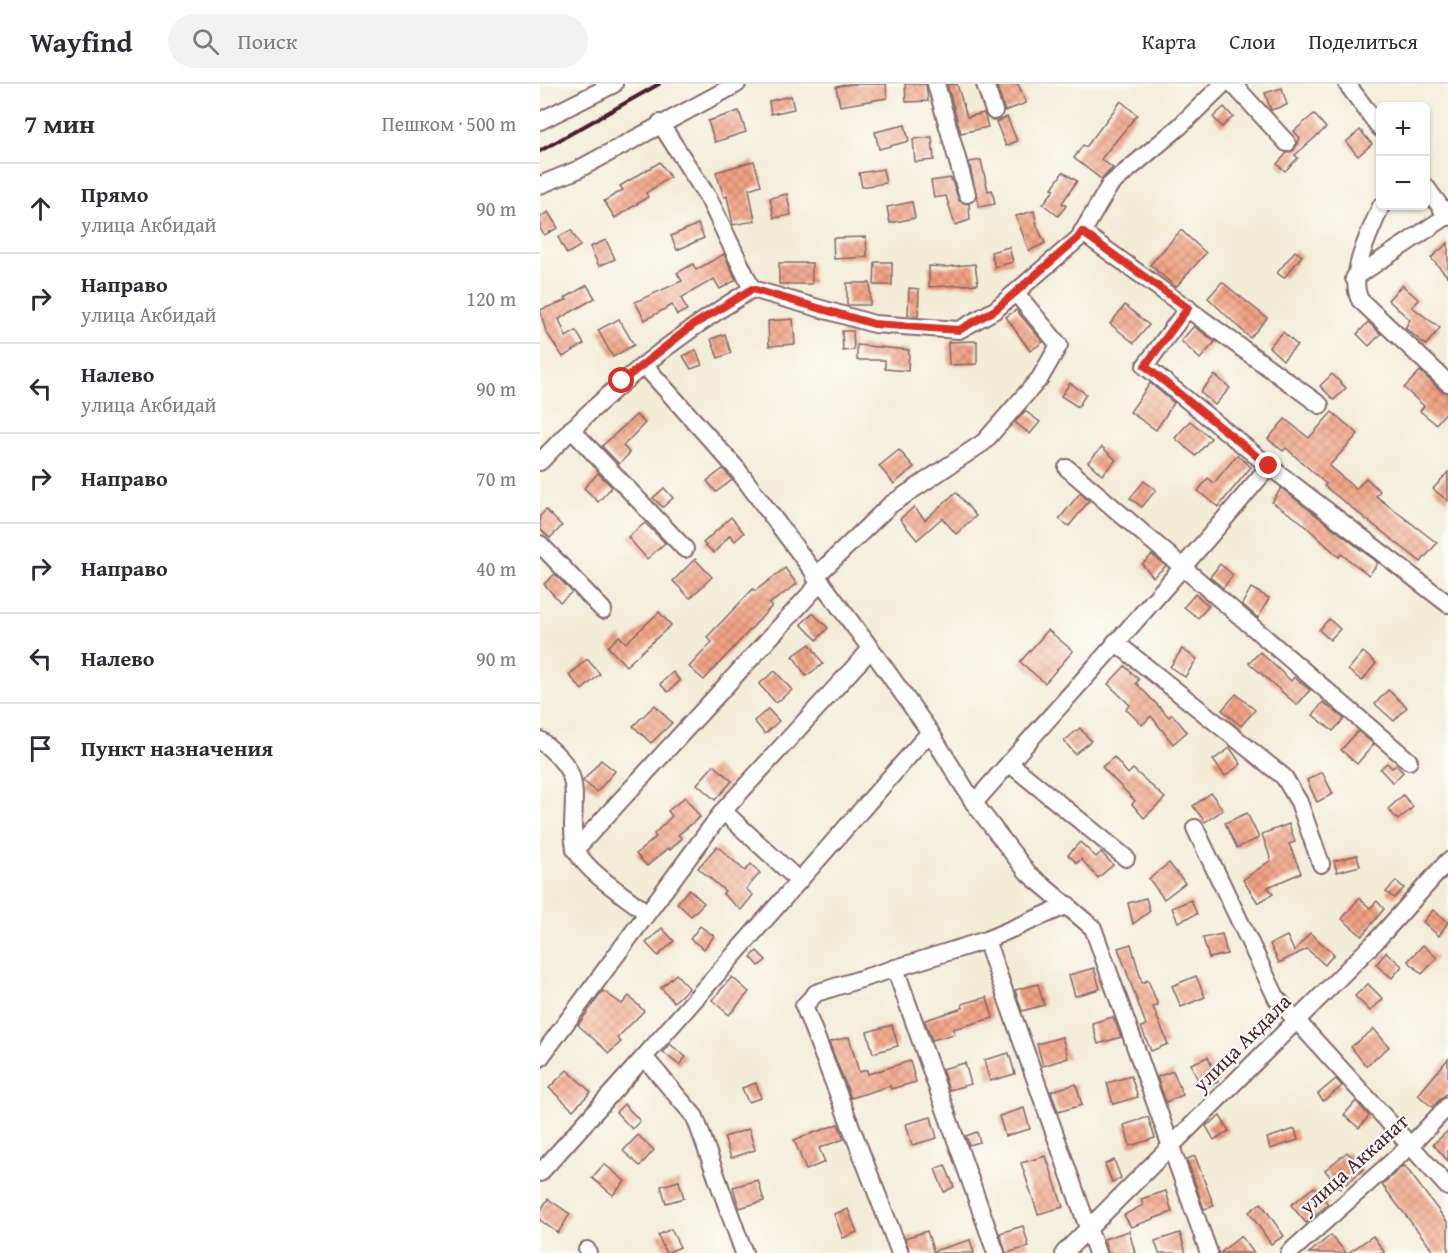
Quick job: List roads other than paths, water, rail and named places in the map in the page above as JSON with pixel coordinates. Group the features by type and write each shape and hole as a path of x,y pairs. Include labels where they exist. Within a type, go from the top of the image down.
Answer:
{"street":[{"path":"540,121 614,84"},
{"path":"540,184 577,170 660,123 737,84"},
{"path":"936,84 967,194"},
{"path":"985,84 994,111"},
{"path":"540,462 622,381 693,325 752,289 874,324 959,330 995,310 1078,238 1110,185 1179,127 1223,84"},
{"path":"1233,84 1287,143"},
{"path":"1347,84 1376,123"},
{"path":"660,123 709,199 752,289"},
{"path":"1354,278 1445,208 1430,192"},
{"path":"1380,210 1354,278 1355,291 1360,300 1448,383"},
{"path":"1082,232 1320,405"},
{"path":"575,850 818,580 890,505 984,442 1040,378 1059,345 1016,293"},
{"path":"1188,308 1145,366 1269,466 1448,604"},
{"path":"644,365 737,469 871,649 930,732 974,803 1028,873 1093,928 1209,1253"},
{"path":"571,429 685,549"},
{"path":"974,803 1115,642 1185,567 1269,466"},
{"path":"1066,468 1185,567 1408,761"},
{"path":"540,544 603,610"},
{"path":"1115,642 1284,777 1299,802 1321,864"},
{"path":"540,1058 723,811 871,649"},
{"path":"540,1173 930,732"},
{"path":"540,740 563,759 570,772 574,792 575,850 584,862 647,913"},
{"path":"1009,763 1126,858"},
{"path":"723,811 800,881"},
{"path":"1195,828 1276,999 1298,1019 1448,1187"},
{"name":"улица Акдала","path":"1064,1253 1376,942 1448,861"},
{"path":"900,1253 804,1006 816,993 986,940 1068,905"},
{"path":"986,940 1097,1253"},
{"path":"895,968 996,1253"},
{"path":"644,1057 695,1117 744,1253"},
{"name":"улица Акканат","path":"1289,1253 1412,1144 1448,1106"}],"railway":[{"path":"540,151 659,84"}]}
